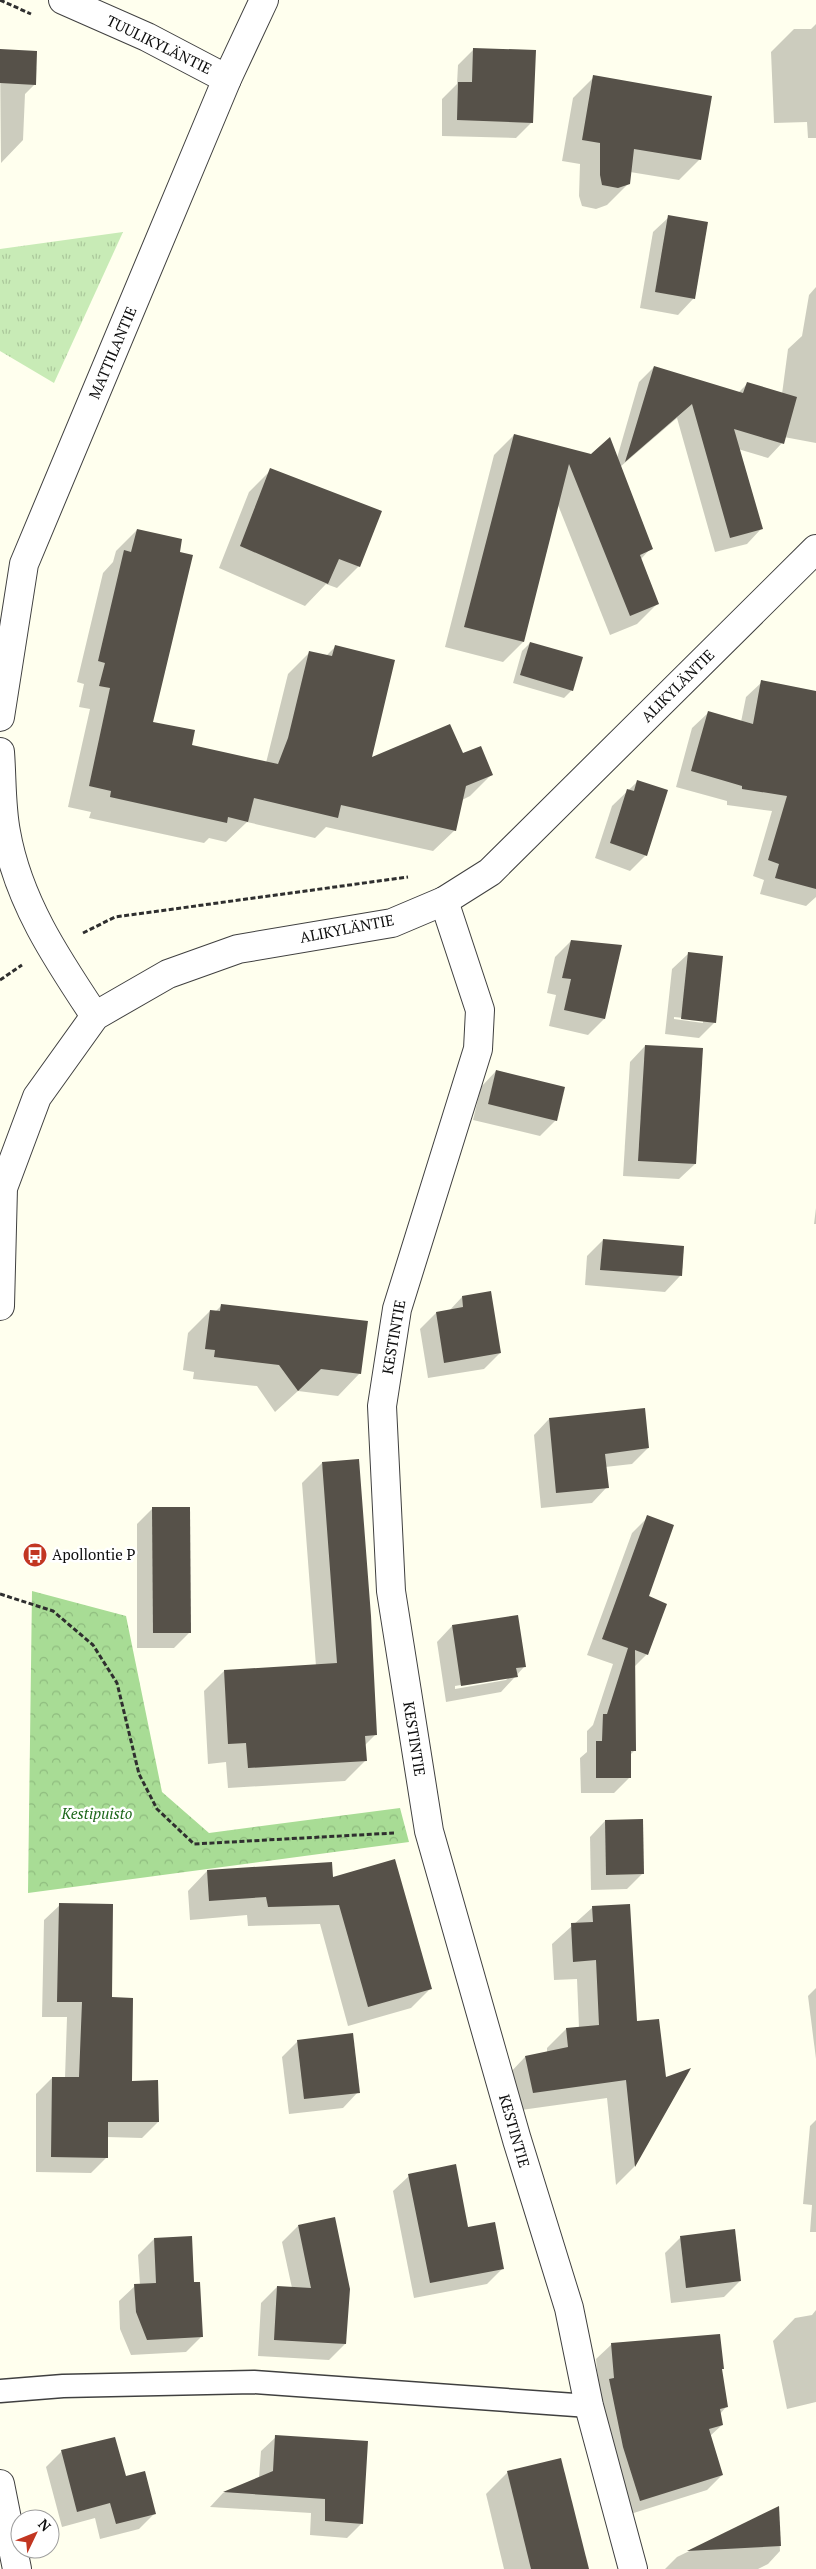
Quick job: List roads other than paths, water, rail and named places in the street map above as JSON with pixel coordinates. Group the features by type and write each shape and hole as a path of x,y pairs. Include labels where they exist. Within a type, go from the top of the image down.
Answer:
{"street":[{"name":"TUULIKYLÄNTIE","path":"63,0 147,37 227,79"},
{"name":"MATTILANTIE","path":"0,717 24,564 227,79 264,0"},
{"name":"ALIKYLÄNTIE","path":"0,1306 3,1188 37,1097 95,1016 168,974 238,949 392,923 444,901 490,872 816,549"},
{"path":"0,752 6,832 24,894 50,948 95,1016"},
{"name":"KESTINTIE","path":"444,901 480,1010 478,1049 396,1309 382,1406 391,1591 429,1831 514,2130 569,2308 589,2406 633,2569"},
{"path":"0,2484 17,2569"}],"lane":[{"path":"0,2391 63,2386 254,2382 589,2406"}],"place":[{"name":"Apollontie P","path":"35,1555"}],"park label":[{"name":"Kestipuisto","path":"97,1814"}]}
